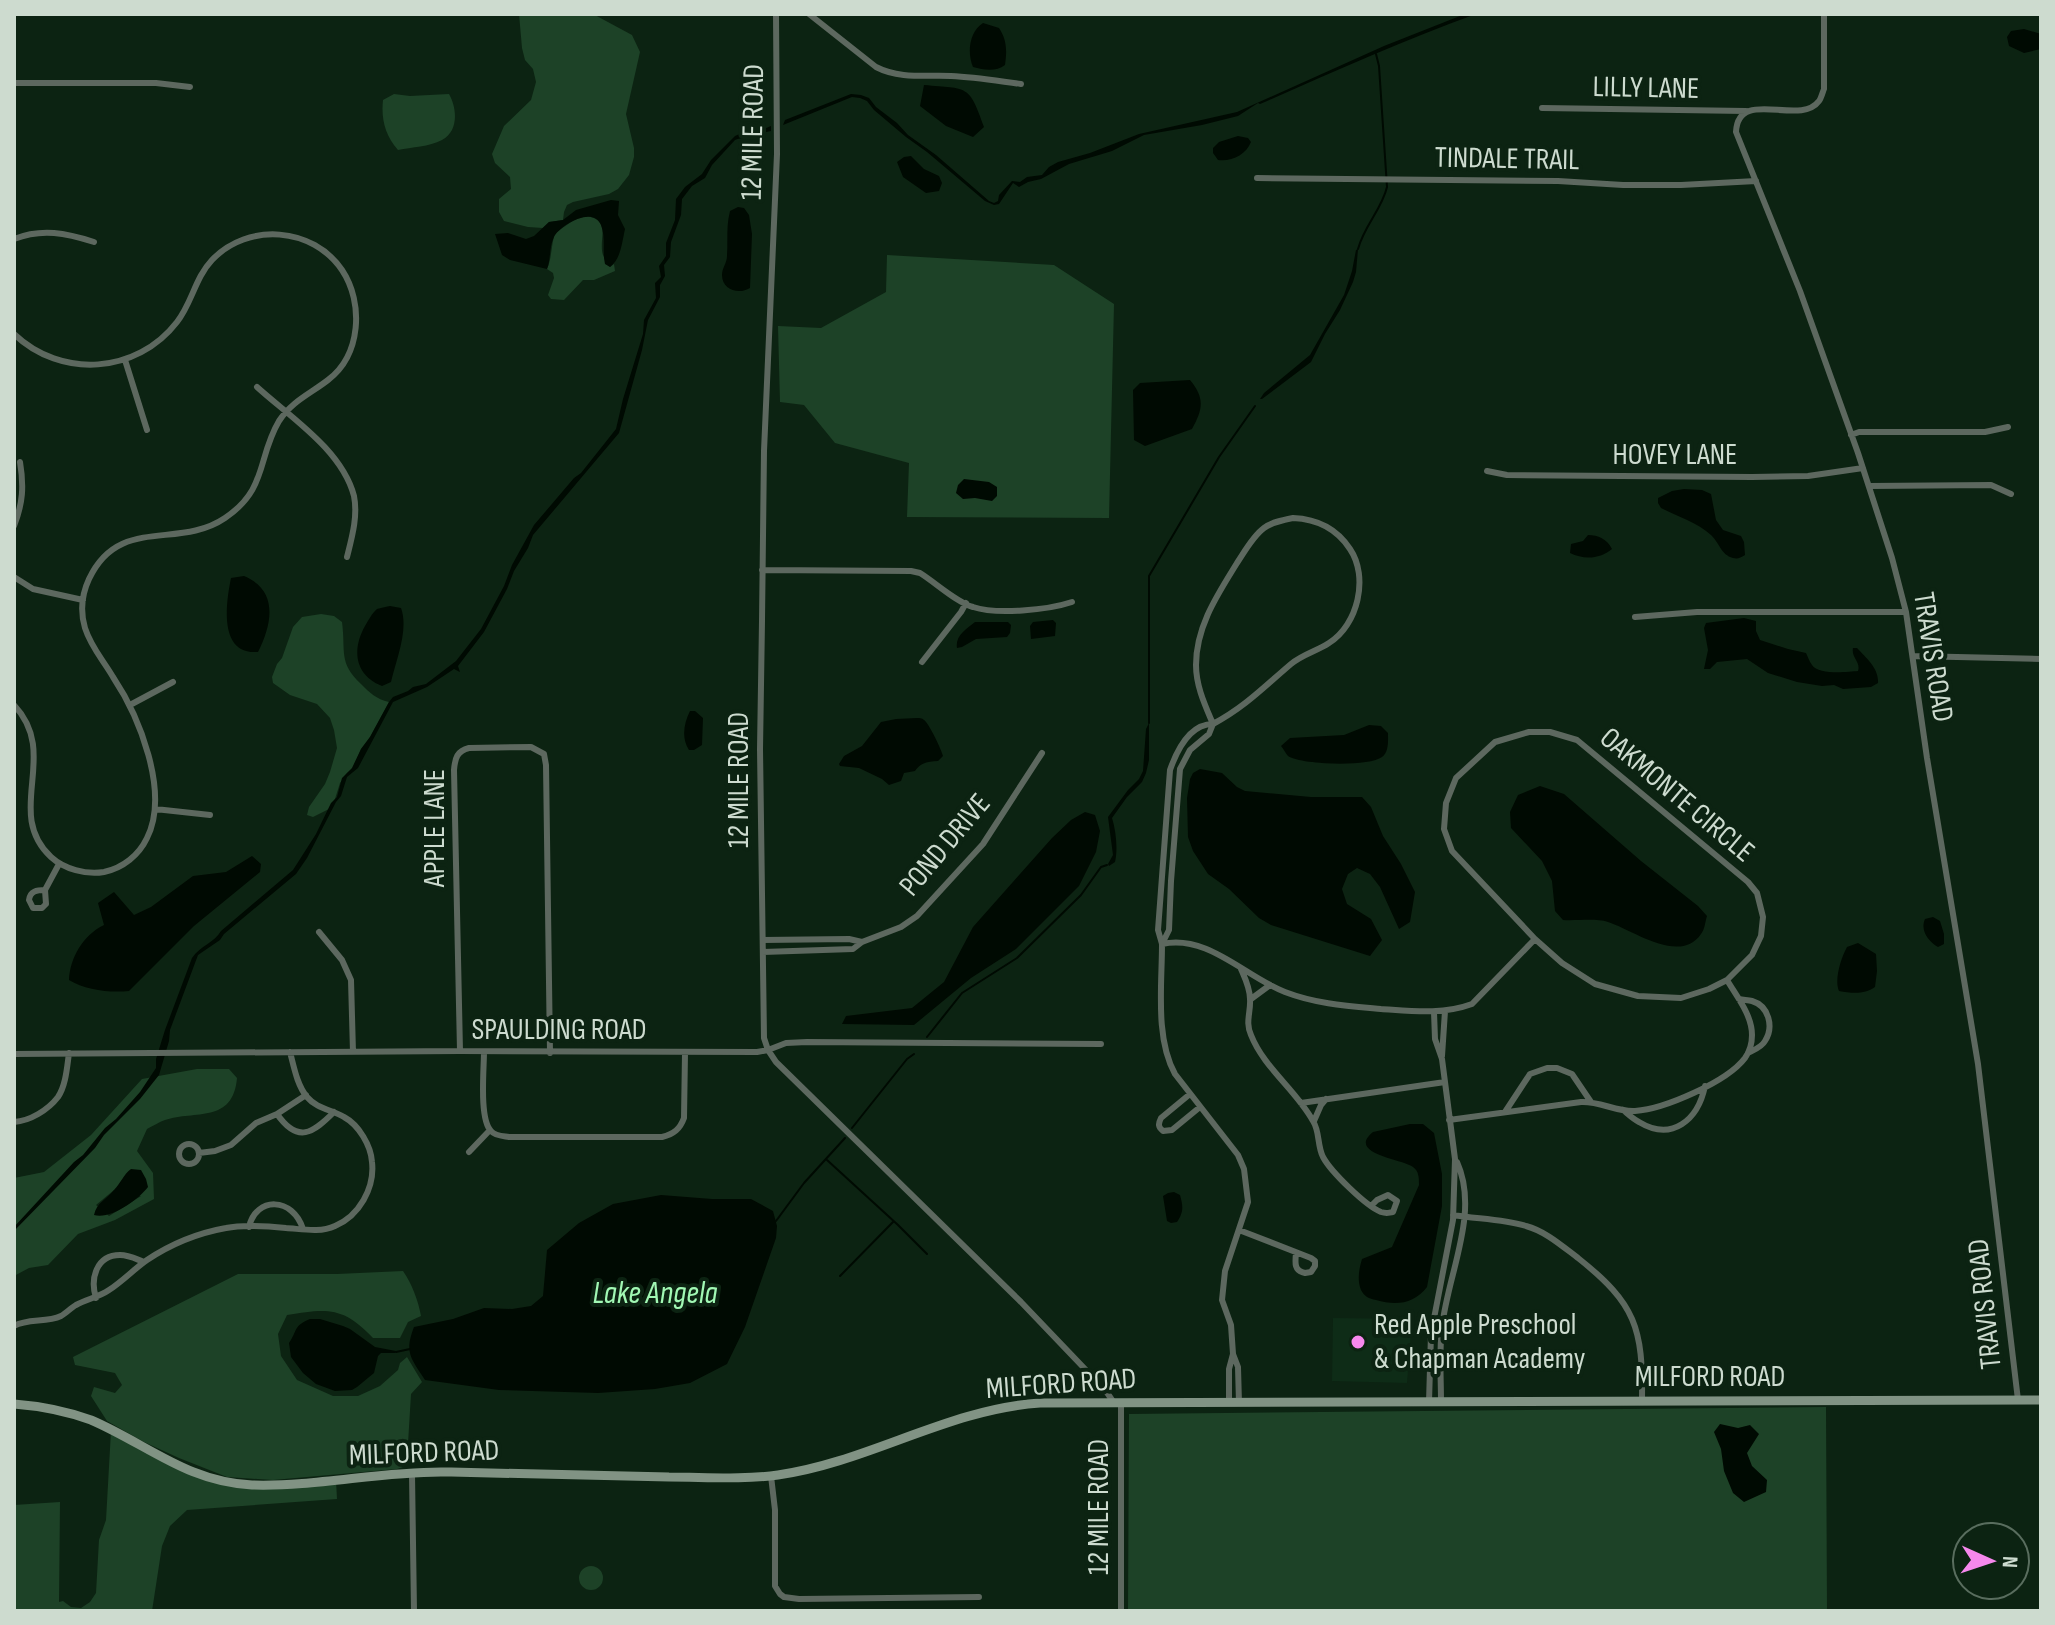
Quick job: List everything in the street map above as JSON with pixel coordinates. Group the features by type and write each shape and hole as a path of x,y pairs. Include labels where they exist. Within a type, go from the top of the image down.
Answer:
{"street":[{"name":"12 MILE ROAD","path":"776,14 777,154 762,570 760,771 764,1038 776,1062 1021,1302 1118,1403 1121,1611"},
{"path":"809,14 876,67 887,72 1021,84"},
{"path":"1749,111 1801,109 1820,101 1824,89 1824,14"},
{"path":"14,83 156,83 190,87"},
{"name":"LILLY LANE","path":"1542,108 1749,111"},
{"name":"TRAVIS ROAD","path":"1749,111 1740,115 1736,132 1800,291 1863,468 1906,612 1978,1064 2018,1400"},
{"name":"TINDALE TRAIL","path":"1257,178 1547,180 1623,185 1756,181"},
{"path":"14,239 39,232 59,232 94,242"},
{"path":"14,334 41,354 65,362 89,365 125,360 158,341 177,322 206,268 221,252 254,236 276,234 318,246 341,268 355,299 356,322 351,347 341,366 328,380 303,395 285,412 272,435 258,480 238,507 217,523 197,531 141,536 116,547 95,569 85,588 83,619 91,643 130,705 140,727 154,788 155,809 150,833 140,851 125,864 103,872 81,871 59,864 43,848 32,828 30,815 34,743 26,722 14,705"},
{"path":"125,360 147,430"},
{"path":"257,387 317,438 342,469 354,497 354,527 347,557"},
{"path":"1851,435 1859,432 1985,432 2008,427"},
{"path":"14,526 24,483 20,462"},
{"name":"HOVEY LANE","path":"1487,471 1507,475 1752,477 1808,476 1863,468"},
{"path":"1869,486 1991,485 2011,494"},
{"path":"1162,944 1169,930 1180,769 1190,750 1209,734 1213,724 1200,693 1196,667 1198,640 1210,608 1262,529 1293,518 1329,527 1352,552 1359,576 1358,599 1351,620 1329,644 1294,661 1237,711 1213,724 1205,724 1186,738 1175,754 1170,770 1158,930 1162,944 1162,1038 1167,1061 1175,1074 1238,1155 1244,1169 1248,1202 1222,1285 1222,1300 1231,1325 1233,1354 1229,1369 1234,1403"},
{"path":"762,570 911,571 920,573 970,606 986,609 1055,608 1072,602"},
{"path":"14,577 33,589 83,600"},
{"path":"922,662 966,603"},
{"path":"1635,617 1697,612 1906,612"},
{"path":"1913,656 2041,659"},
{"path":"130,705 173,682"},
{"name":"OAKMONTE CIRCLE","path":"1529,732 1550,732 1577,740 1748,882 1757,893 1763,917 1761,936 1752,955 1727,980 1681,998 1638,996 1595,984 1562,963 1535,939 1452,851 1444,829 1446,803 1456,778 1495,742 1529,732"},
{"name":"APPLE LANE","path":"460,1051 456,756 469,748 531,747 544,754 546,765 550,1053"},
{"name":"POND DRIVE","path":"763,952 853,949 917,916 983,844 1042,753"},
{"path":"155,809 210,815"},
{"path":"45,890 59,864"},
{"path":"319,932 342,960 351,980 353,1052"},
{"name":"POND DRIVE","path":"763,940 849,939 862,942"},
{"path":"1162,944 1193,944 1285,992 1331,1005 1434,1012 1472,1004 1535,939"},
{"path":"806,941 807,951"},
{"path":"1241,969 1251,999 1248,1017 1251,1036 1258,1050 1314,1121 1321,1151 1330,1167 1355,1193 1372,1205"},
{"path":"1449,1120 1591,1102 1623,1110 1655,1109 1705,1086 1738,1066 1751,1047 1751,1020 1727,980"},
{"path":"1251,999 1270,985"},
{"path":"1739,999 1756,1003 1769,1018 1766,1041 1748,1053"},
{"path":"1429,1402 1431,1334 1453,1215 1455,1159 1442,1059 1445,1011"},
{"path":"1434,1012 1435,1039 1442,1059"},
{"name":"SPAULDING ROAD","path":"14,1054 685,1053 757,1052 786,1043 807,1042 1101,1044"},
{"path":"14,1326 60,1316 78,1304 96,1298 144,1262 181,1240 227,1227 316,1230 337,1225 356,1211 366,1197 372,1178 373,1161 366,1142 349,1120 316,1105 306,1095 300,1086 290,1052"},
{"path":"484,1052 487,1126 494,1134 509,1137 670,1135 680,1127 684,1118 685,1053"},
{"path":"14,1122 39,1114 58,1097 65,1079 69,1053"},
{"path":"1505,1112 1530,1074 1547,1068 1572,1074 1591,1102"},
{"path":"1301,1103 1445,1082"},
{"path":"1623,1110 1640,1123 1662,1129 1673,1128 1692,1117 1705,1086"},
{"path":"1190,1094 1161,1118 1160,1128 1163,1131 1172,1130 1200,1107"},
{"path":"199,1153 231,1145 256,1123 277,1114 306,1095"},
{"path":"1314,1121 1326,1099"},
{"path":"277,1114 289,1127 307,1133 319,1127 334,1112"},
{"path":"469,1152 490,1130"},
{"path":"1441,1402 1441,1330 1465,1217 1466,1193 1455,1159"},
{"path":"249,1227 250,1220 259,1210 278,1204 294,1212 303,1229"},
{"path":"1453,1215 1530,1227 1559,1243 1597,1273 1628,1309 1640,1342 1642,1400"},
{"path":"1239,1230 1296,1253"},
{"path":"96,1298 93,1279 96,1268 105,1259 121,1255 144,1262"},
{"name":"MILFORD ROAD","path":"14,1404 47,1408 93,1421 186,1470 230,1483 272,1485 441,1472 568,1476 771,1476 828,1464 951,1420 1002,1407 1040,1403 2041,1400"},
{"path":"412,1474 414,1611"},
{"path":"771,1476 775,1510 774,1580 777,1591 784,1597 979,1597"}],"shaded area":[{"path":"519,14 593,14 632,35 640,52 626,114 634,148 629,175 618,189 609,194 567,205 563,220 549,222 543,228 504,221 499,212 499,199 511,189 510,177 495,163 492,154 504,126 531,100 536,82 522,48"},
{"path":"394,94 449,94 455,112 454,125 448,136 437,142 398,150 387,133 383,114 383,100"},
{"path":"587,216 595,218 602,226 603,255 610,267 614,264 615,271 594,280 583,280 564,300 551,299 548,295 554,278 547,269 555,233 574,220"},
{"path":"887,255 1054,265 1114,304 1109,518 907,517 909,463 835,443 804,405 780,402 778,326 821,328 886,292"},
{"path":"321,614 334,616 342,622 344,656 354,676 374,695 389,702 353,768 340,783 329,809 313,817 307,815 309,807 325,784 337,748 334,730 330,718 317,704 290,695 273,683 272,677 293,627 302,617"},
{"path":"197,1069 229,1069 237,1078 234,1093 220,1109 165,1120 147,1129 137,1151 153,1173 154,1199 115,1220 78,1234 48,1265 29,1268 14,1276 14,1178 44,1172 91,1135 142,1079","holes":["114,1190 141,1196 109,1216 96,1205"]},
{"path":"403,1271 414,1292 421,1316 408,1322 400,1338 373,1338 353,1320 325,1311 287,1315 278,1334 281,1356 297,1380 333,1396 358,1396 380,1386 407,1357 422,1382 411,1394 407,1460 403,1467 397,1469 273,1480 227,1477 144,1442 107,1421 91,1396 94,1387 115,1393 122,1385 115,1373 75,1365 73,1357 238,1274"},
{"path":"1333,1318 1412,1319 1407,1383 1332,1381"},
{"path":"1826,1407 1827,1611 1128,1611 1129,1414"},
{"path":"111,1431 186,1470 230,1483 336,1480 337,1499 187,1510 170,1526 162,1546 152,1611 14,1611 14,1505 60,1502 59,1602 81,1608 96,1593 99,1540 106,1520"},
{"path":"591,1566 600,1569 603,1578 600,1587 591,1590 582,1587 579,1578 582,1569"}],"water":[{"path":"1465,14 1476,14 1258,103 1238,116 1144,135 1112,151 1069,164 1041,179 1019,187 1013,183 999,204 994,205 985,201 860,98 852,97 783,125 785,120 851,94 861,95 869,98 908,135 994,203 1012,181 1020,182 1027,177 1042,175 1058,162 1139,134 1237,112 1384,46"},
{"path":"983,23 999,28 1004,37 1005,65 998,69 973,67 971,61 972,37"},
{"path":"2024,29 2041,34 2041,49 2024,53 2009,46 2007,37 2011,31"},
{"path":"924,85 965,91 984,127 973,137 946,126 920,106"},
{"path":"771,126 771,131 735,140 712,165 705,178 692,186 682,199 670,257 664,265 660,297 648,320 619,433 533,535 484,632 458,666 460,672 454,669 427,687 393,702 358,768 347,777 341,796 296,874 220,940 198,955 170,1030 159,1075 95,1148 14,1231 14,1227 140,1092 156,1068 165,1030 192,958 293,870 337,797 342,778 352,768 389,702 413,687 426,684 456,661 481,629 534,525 616,429 643,334 644,320 656,298 655,283 661,277 659,266 666,256 666,243 675,220 676,199 735,136"},
{"path":"1238,136 1251,142 1246,151 1233,159 1218,160 1213,148 1219,142"},
{"path":"911,156 924,169 939,176 942,183 939,191 926,193 903,177 897,162"},
{"path":"611,200 619,201 618,215 625,229 619,255 610,267 605,264 601,225 591,217 576,219 557,233 552,241 547,269 502,255 495,234 508,233 526,239 549,222 563,220 576,210"},
{"path":"744,208 749,215 752,234 750,288 741,291 728,288 722,275 727,259 730,211"},
{"path":"1358,249 1353,282 1311,362 1260,399 1310,355 1344,295"},
{"path":"1190,380 1201,404 1192,429 1145,446 1134,440 1133,390 1140,383"},
{"path":"964,479 989,482 997,487 997,496 992,501 963,499 956,493"},
{"path":"1684,489 1711,494 1716,520 1723,530 1741,536 1745,555 1738,558 1729,556 1706,531 1661,508 1658,498"},
{"path":"1588,535 1602,538 1612,549 1592,557 1570,553 1571,544 1583,541"},
{"path":"244,576 255,582 268,599 269,620 258,652 245,651 236,645 228,626 227,601 231,578"},
{"path":"390,606 401,608 404,626 391,682 382,686 366,675 357,652 361,635 372,615 377,609"},
{"path":"1744,618 1756,621 1760,640 1806,653 1812,665 1820,670 1858,671 1853,651 1857,648 1874,668 1878,683 1871,687 1843,689 1834,685 1797,682 1768,673 1747,659 1717,662 1710,669 1704,669 1708,650 1706,623"},
{"path":"1053,620 1056,623 1055,636 1031,639 1030,626 1033,622"},
{"path":"975,622 1008,622 1011,625 1010,633 1007,637 976,639 957,648 959,636"},
{"path":"690,711 703,718 702,745 694,750 689,750 684,736"},
{"path":"917,718 926,722 935,737 943,756 938,761 925,763 915,771 904,773 901,781 889,785 859,768 840,766 844,756 862,746 881,722"},
{"path":"1149,723 1146,773 1112,818 1116,851 1115,862 1109,866 1113,855 1108,817 1143,771"},
{"path":"1369,725 1381,726 1388,733 1386,752 1375,760 1320,763 1288,756 1281,746 1290,738 1344,735"},
{"path":"1200,769 1222,773 1245,791 1311,797 1362,797 1371,807 1383,836 1415,892 1410,922 1399,929 1380,887 1370,874 1357,868 1348,874 1342,889 1347,904 1371,919 1382,940 1370,956 1271,925 1259,918 1208,874 1193,851 1188,837 1187,798 1190,779"},
{"path":"1540,786 1564,794 1698,906 1707,916 1701,934 1692,943 1669,946 1603,921 1563,920 1555,911 1552,881 1542,861 1511,828 1510,812 1518,795"},
{"path":"1085,812 1095,815 1100,831 1096,852 1079,886 1016,949 971,978 914,1025 842,1024 846,1016 912,1008 944,982 973,927 1052,838"},
{"path":"252,856 261,864 260,872 194,926 129,991 98,990 69,980 79,948 104,925 98,903 114,892 134,915 151,907 193,876 226,872"},
{"path":"1933,917 1940,921 1944,934 1944,944 1938,947 1924,931 1925,919"},
{"path":"1858,943 1876,954 1875,987 1853,993 1839,991 1838,975 1843,957 1847,947"},
{"path":"1423,1124 1434,1133 1442,1174 1442,1206 1427,1287 1410,1300 1391,1303 1371,1299 1364,1294 1359,1282 1360,1267 1362,1259 1392,1247 1419,1185 1419,1177 1413,1167 1379,1155 1366,1146 1373,1132"},
{"path":"131,1169 141,1170 148,1187 123,1208 108,1215 94,1215 100,1204"},
{"path":"1174,1192 1180,1195 1182,1209 1177,1222 1171,1223 1167,1221 1163,1196"},
{"name":"Lake Angela","path":"661,1195 751,1199 773,1211 776,1238 745,1327 727,1364 690,1383 598,1393 499,1390 425,1380 410,1355 414,1327 453,1319 484,1308 531,1306 543,1296 547,1250 579,1223 613,1204"},
{"path":"310,1319 343,1326 375,1347 396,1351 381,1353 374,1373 352,1390 335,1391 316,1384 291,1357 289,1343 298,1326"},
{"path":"1720,1424 1738,1428 1750,1425 1759,1434 1747,1453 1752,1466 1767,1480 1766,1492 1744,1502 1733,1493 1714,1432"}],"waterway":[{"path":"1358,249 1387,187 1376,54"},
{"path":"1149,723 1149,576 1219,457 1255,406"},
{"path":"927,1037 962,993 1017,958 1081,895 1101,867 1107,865"},
{"path":"852,1128 914,1054"},
{"path":"776,1221 804,1183 845,1138"},
{"path":"827,1160 927,1254"},
{"path":"840,1276 893,1222"},
{"path":"396,1352 410,1349"}],"place":[{"name":"Red Apple Preschool & Chapman Academy","path":"1358,1342"}]}
